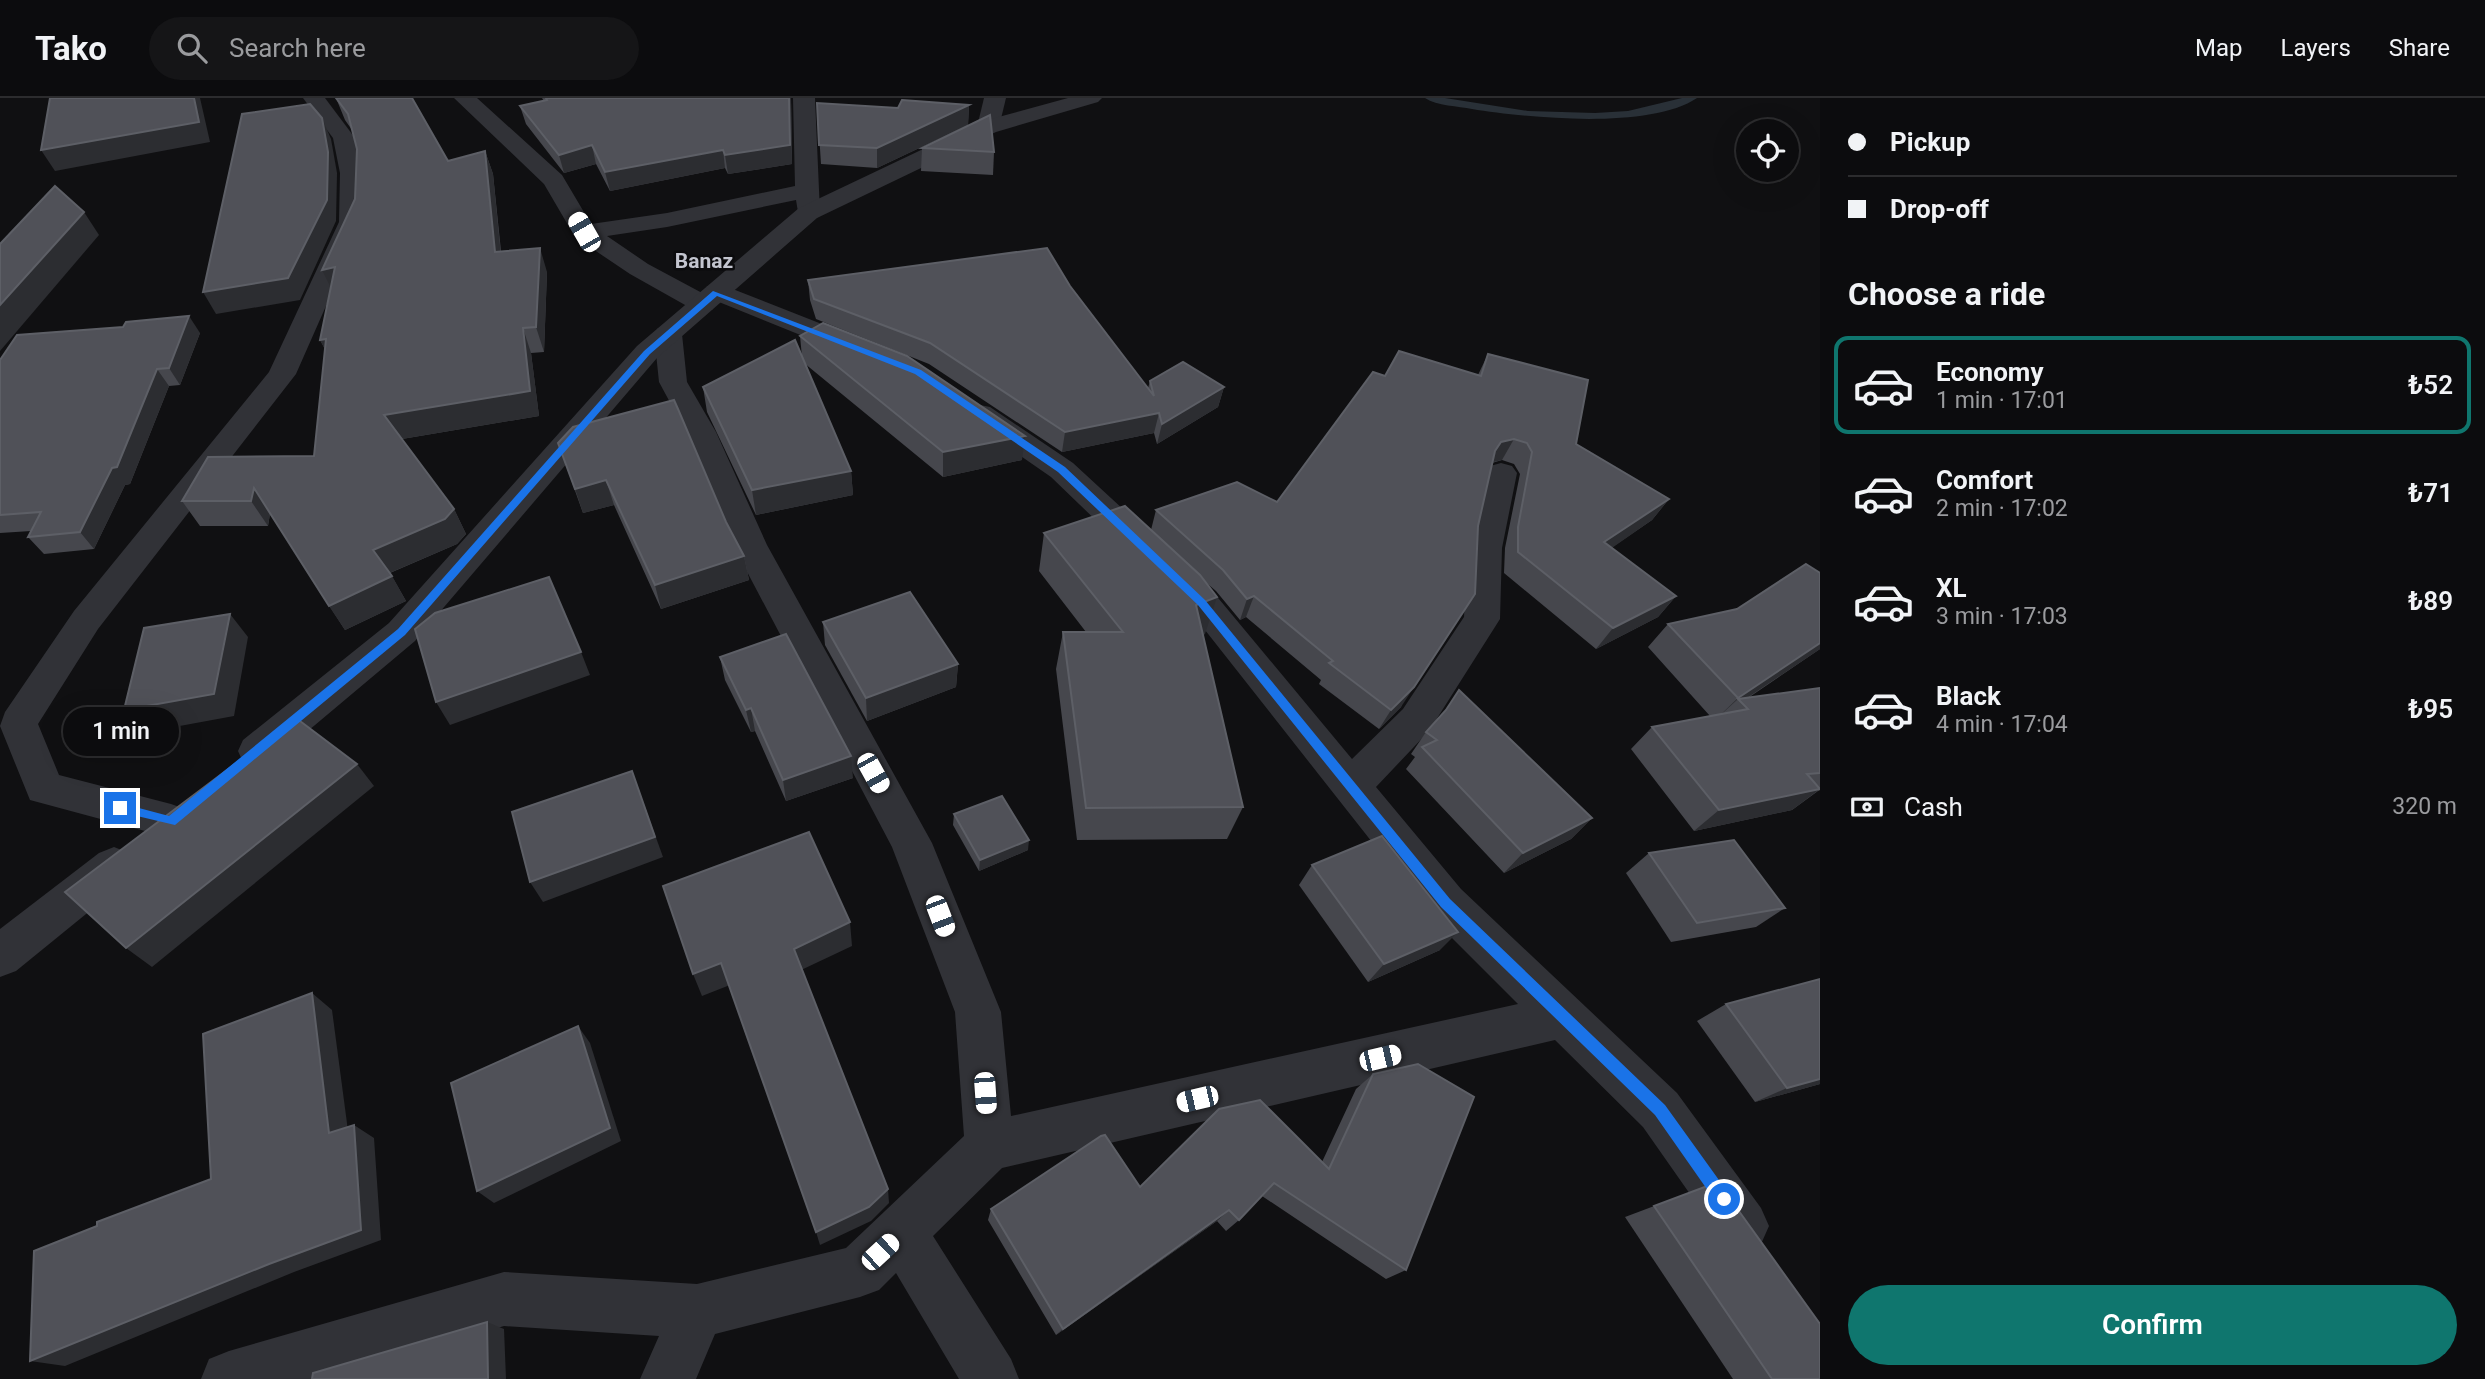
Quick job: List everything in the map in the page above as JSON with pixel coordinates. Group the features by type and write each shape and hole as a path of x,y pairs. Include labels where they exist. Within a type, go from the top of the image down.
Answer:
{"street":[{"path":"0,956 182,813 44,788 19,723 86,620 282,374 351,222 352,173 344,138 314,98"},
{"path":"465,98 554,180 584,232 639,270 709,298 893,362"},
{"path":"804,98 807,202"},
{"path":"234,770 401,632 647,352 709,298 807,202 992,112 1091,98"},
{"path":"584,232 807,202"},
{"path":"668,334 673,382 701,432 750,545 911,843 978,1012 989,1146"},
{"path":"951,395 1062,470 1202,602 1446,903 1660,1110 1764,1255"},
{"path":"1351,786 1416,720 1482,619 1485,548 1500,473"},
{"path":"229,1379 504,1299 697,1311 860,1271 989,1146 1563,1016"},
{"path":"901,1233 990,1379"},
{"path":"668,1379 697,1311"}],"building":[{"path":"50,98 194,98 199,122 41,150"},
{"path":"336,98 412,98 448,161 485,151 495,252 540,248 536,327 523,328 530,391 384,415 454,509 445,519 373,550 392,576 329,606 254,488 251,501 182,501 208,457 314,456 326,339 320,340 335,267 322,270 355,199 357,149 348,114"},
{"path":"546,98 789,98 790,145 725,155 723,150 605,172 592,145 559,155 520,106 547,100"},
{"path":"902,100 969,105 877,148 819,145 817,103 898,108"},
{"path":"310,104 322,118 328,152 327,200 288,278 203,292 242,114"},
{"path":"990,115 994,152 922,148"},
{"path":"55,186 84,212 0,305 0,244"},
{"path":"1047,248 1070,286 1154,396 1150,381 1183,362 1224,387 1162,424 1159,413 1065,432 930,343 814,299 808,280"},
{"path":"189,316 169,368 157,369 117,467 112,468 80,532 28,537 41,512 0,515 0,360 17,335 123,327 126,322"},
{"path":"823,323 907,356 1025,436 943,452 800,336"},
{"path":"795,340 851,471 752,490 703,387"},
{"path":"1399,351 1481,376 1488,354 1588,380 1576,444 1669,499 1604,542 1676,596 1613,628 1518,552 1518,527 1532,452 1527,443 1514,439 1501,442 1495,451 1478,526 1475,594 1414,687 1391,710 1329,663 1333,661 1254,596 1247,599 1223,570 1156,510 1237,482 1277,502 1373,372 1385,376"},
{"path":"674,400 726,522 744,556 655,585 606,480 575,489 558,443 573,427"},
{"path":"1125,506 1200,575 1217,597 1196,605 1243,807 1086,808 1063,632 1123,632 1044,533"},
{"path":"1806,564 1820,573 1820,643 1738,698 1668,624 1737,609"},
{"path":"549,577 581,652 436,702 415,629 435,613"},
{"path":"910,592 958,664 866,698 823,622"},
{"path":"230,614 214,694 124,710 144,628"},
{"path":"786,634 851,756 783,780 751,708 746,710 720,657"},
{"path":"1820,688 1820,773 1807,774 1820,789 1719,810 1652,727 1748,709 1738,699"},
{"path":"1459,690 1592,818 1523,853 1422,747 1437,740 1426,732 1446,710"},
{"path":"296,718 357,764 126,948 65,892"},
{"path":"632,771 655,837 530,882 512,812"},
{"path":"1002,796 1029,840 980,860 954,814"},
{"path":"809,832 850,922 794,949 888,1189 869,1207 816,1232 721,963 693,974 663,886"},
{"path":"1382,836 1458,932 1384,964 1312,865"},
{"path":"1734,840 1785,908 1697,923 1649,853"},
{"path":"1820,979 1820,1079 1787,1088 1726,1004"},
{"path":"312,993 329,1133 354,1125 361,1230 269,1264 30,1361 34,1251 97,1226 97,1222 211,1179 203,1034"},
{"path":"578,1026 610,1128 477,1191 451,1083"},
{"path":"1418,1064 1474,1097 1406,1270 1274,1183 1239,1220 1229,1210 1063,1329 991,1209 1105,1135 1140,1187 1219,1109 1260,1100 1329,1169 1373,1074"},
{"path":"1718,1182 1820,1324 1820,1379 1772,1379 1654,1206"},
{"path":"487,1322 488,1379 312,1379 313,1373"}],"waterway":[{"path":"1430,98 1495,110 1562,116 1628,113 1660,108 1692,98"}],"district":[{"name":"Banaz","path":"704,261"}],"route":[{"path":"120,808 171,821 401,632 647,352 716,292 918,372 1062,470 1202,602 1446,903 1660,1110 1724,1199"}]}
